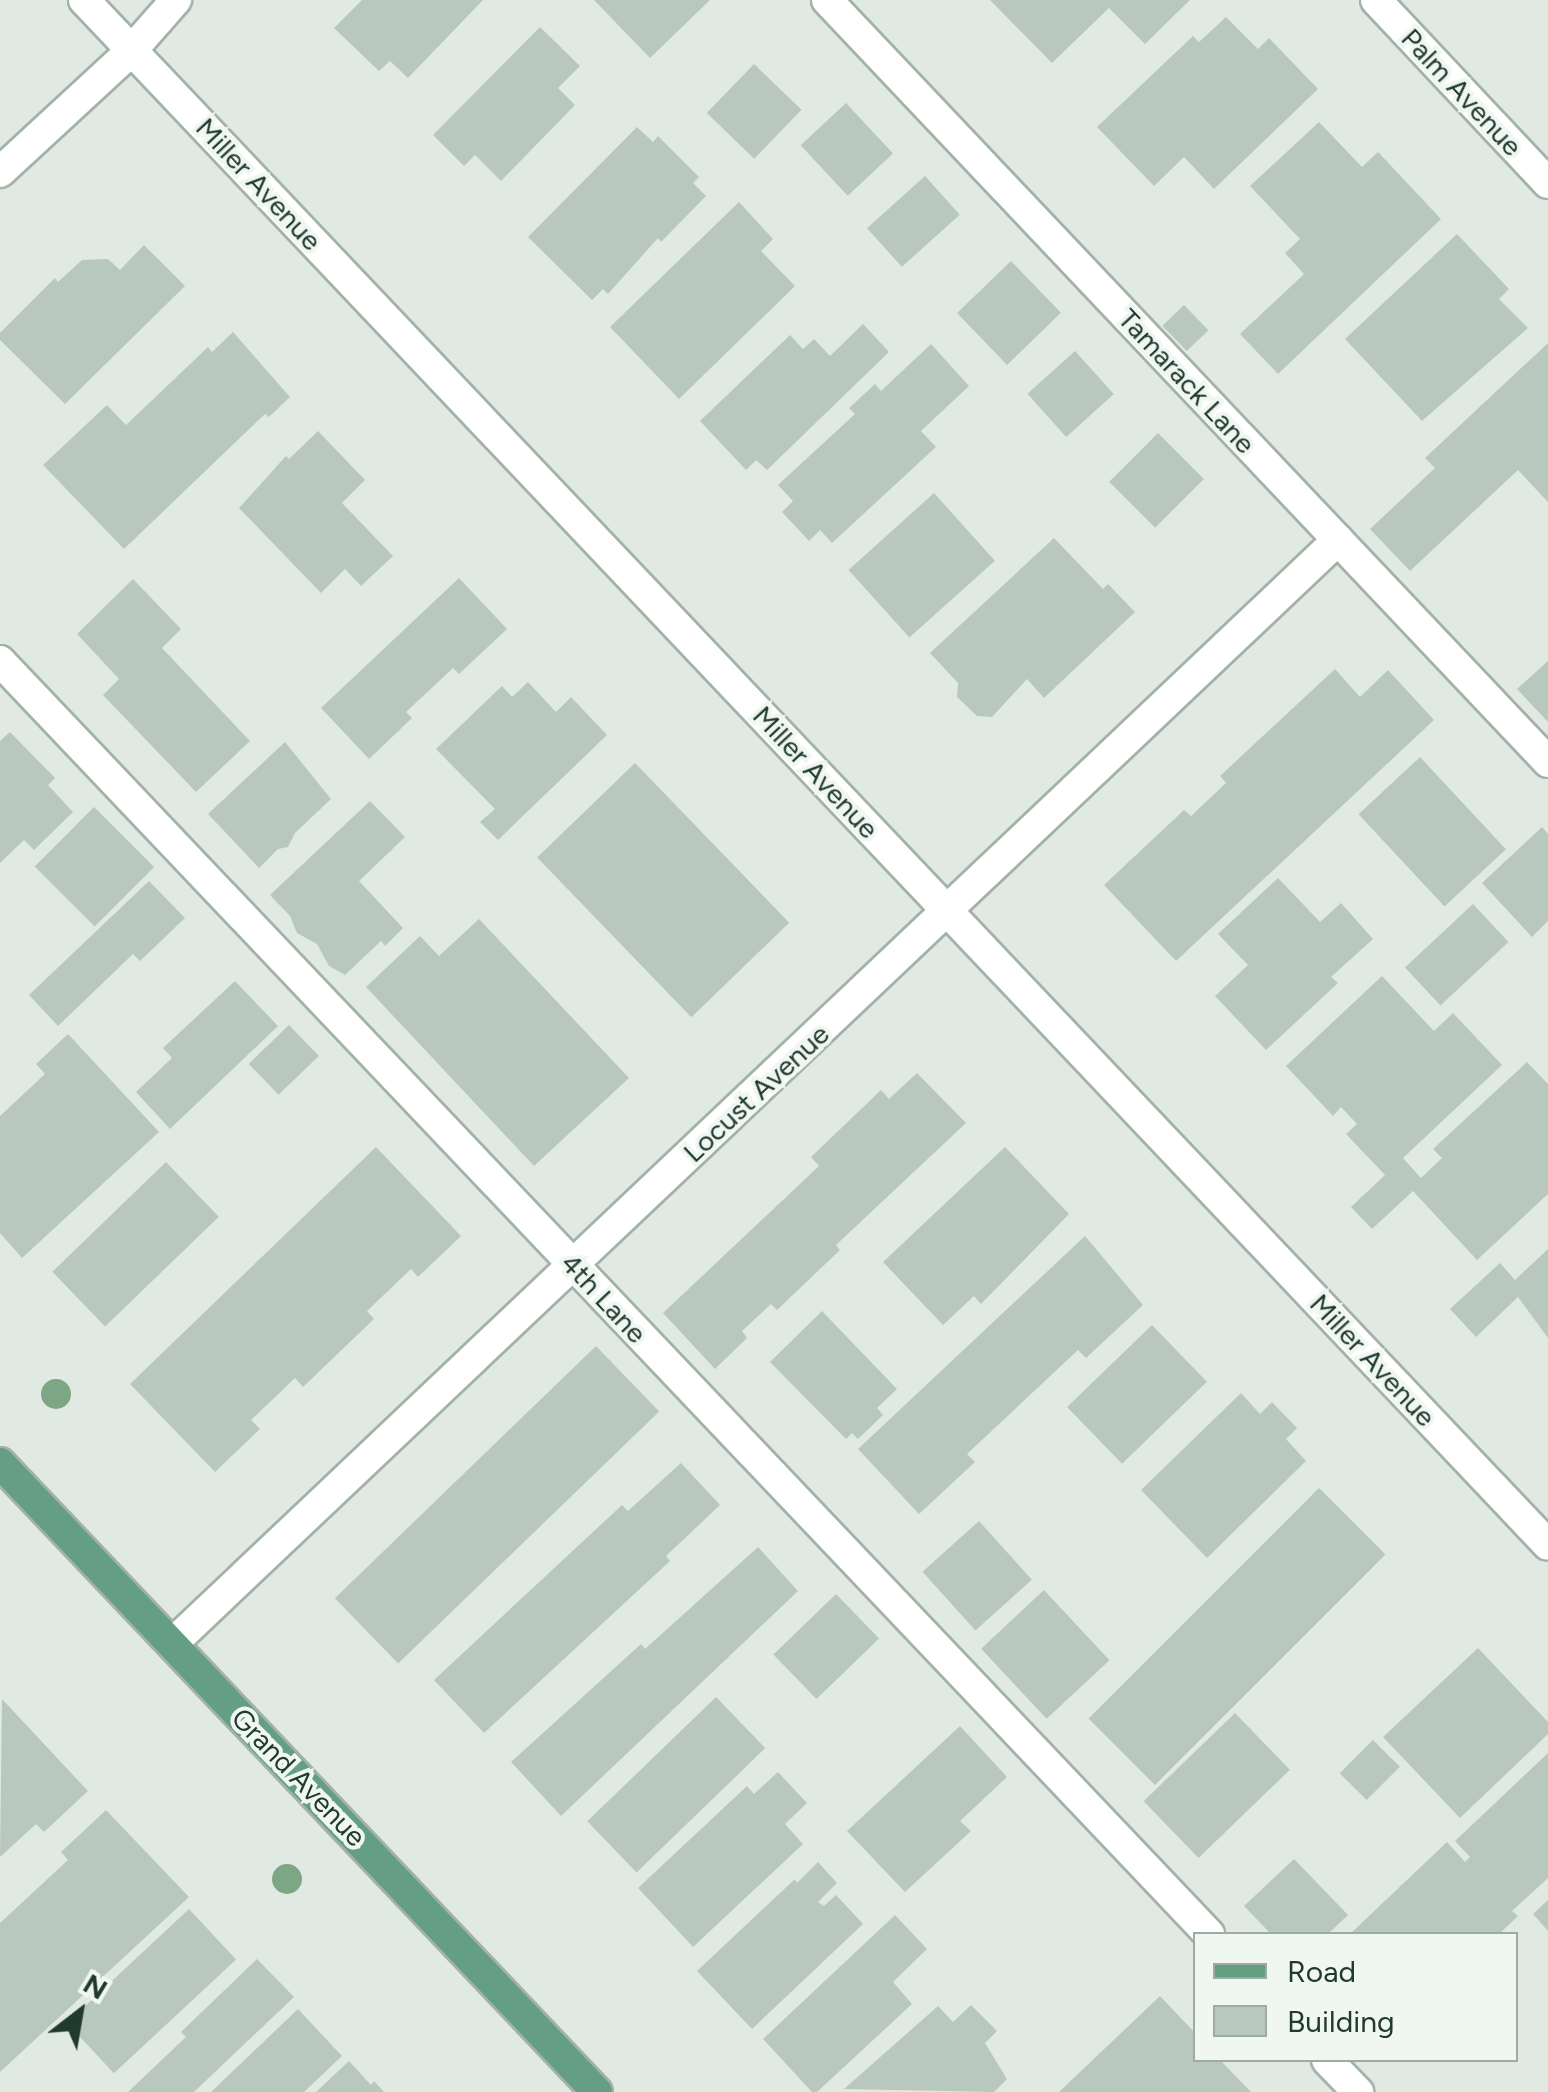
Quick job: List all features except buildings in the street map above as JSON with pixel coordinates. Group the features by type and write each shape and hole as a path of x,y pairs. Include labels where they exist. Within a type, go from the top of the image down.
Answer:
{"main road":[{"name":"Grand Avenue","path":"0,1463 597,2092"}],"street":[{"name":"Miller Avenue","path":"84,0 1548,1545"},
{"path":"0,172 132,50 176,0"},
{"name":"Tamarack Lane","path":"827,0 1548,762"},
{"name":"Palm Avenue","path":"1376,0 1548,183"},
{"name":"Locust Avenue","path":"172,1644 1338,540"},
{"name":"4th Lane","path":"0,661 1207,1932"},
{"path":"1330,2062 1358,2092"}]}
